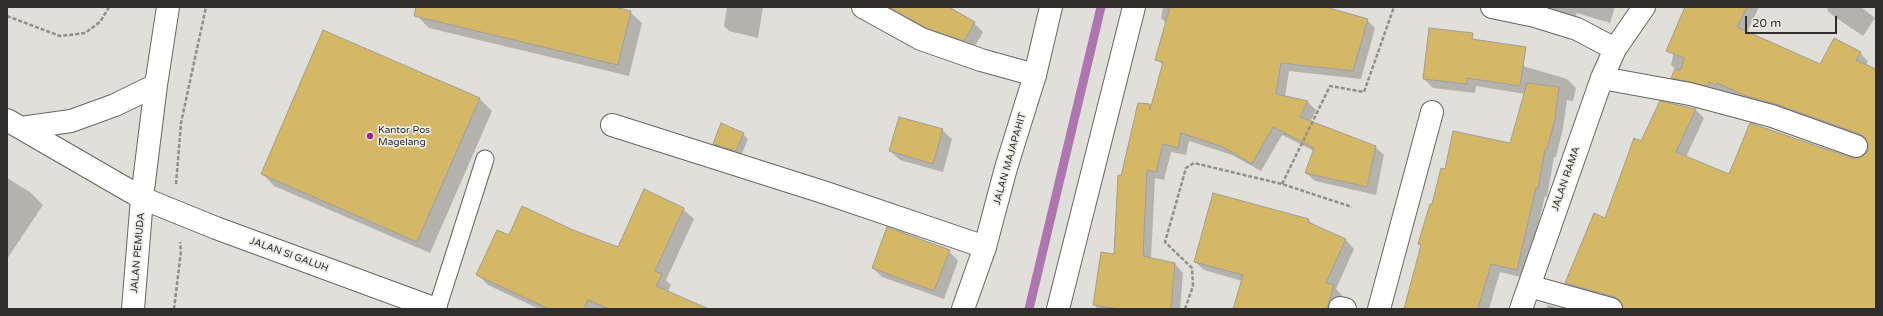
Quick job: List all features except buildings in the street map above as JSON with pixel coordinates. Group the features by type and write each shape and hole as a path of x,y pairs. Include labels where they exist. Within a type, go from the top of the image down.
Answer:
{"street":[{"name":"JALAN PEMUDA","path":"133,309 142,198 156,85 168,7"},
{"name":"JALAN MAJAPAHIT","path":"963,309 986,247 1006,168 1035,75 1051,7"},
{"path":"1058,309 1134,7"},
{"path":"1492,7 1535,16 1577,29 1614,49"},
{"name":"JALAN RAMA","path":"1521,309 1602,78 1614,49 1644,7"},
{"path":"866,8 921,39 981,60 1035,75"},
{"path":"1602,78 1690,94 1772,116 1856,146"},
{"path":"14,124 71,121 115,105 156,85"},
{"path":"1379,309 1432,112"},
{"name":"JALAN SI GALUH","path":"14,124 142,198 437,309"},
{"path":"612,125 826,193 986,247"},
{"path":"1529,286 1611,309"}],"lane":[{"path":"437,309 485,159"}],"path":[{"path":"7,16 60,36 85,33 100,22 110,7"},
{"path":"174,309 181,251 175,187 181,123 206,7"},
{"path":"1282,184 1330,86 1364,92 1394,7"},
{"path":"1185,309 1193,286 1192,268 1165,242 1186,168 1194,163 1282,184 1352,207"}],"waterway":[{"path":"1029,309 1101,7"}],"place":[{"name":"Kantor Pos Magelang","path":"370,136"}]}
